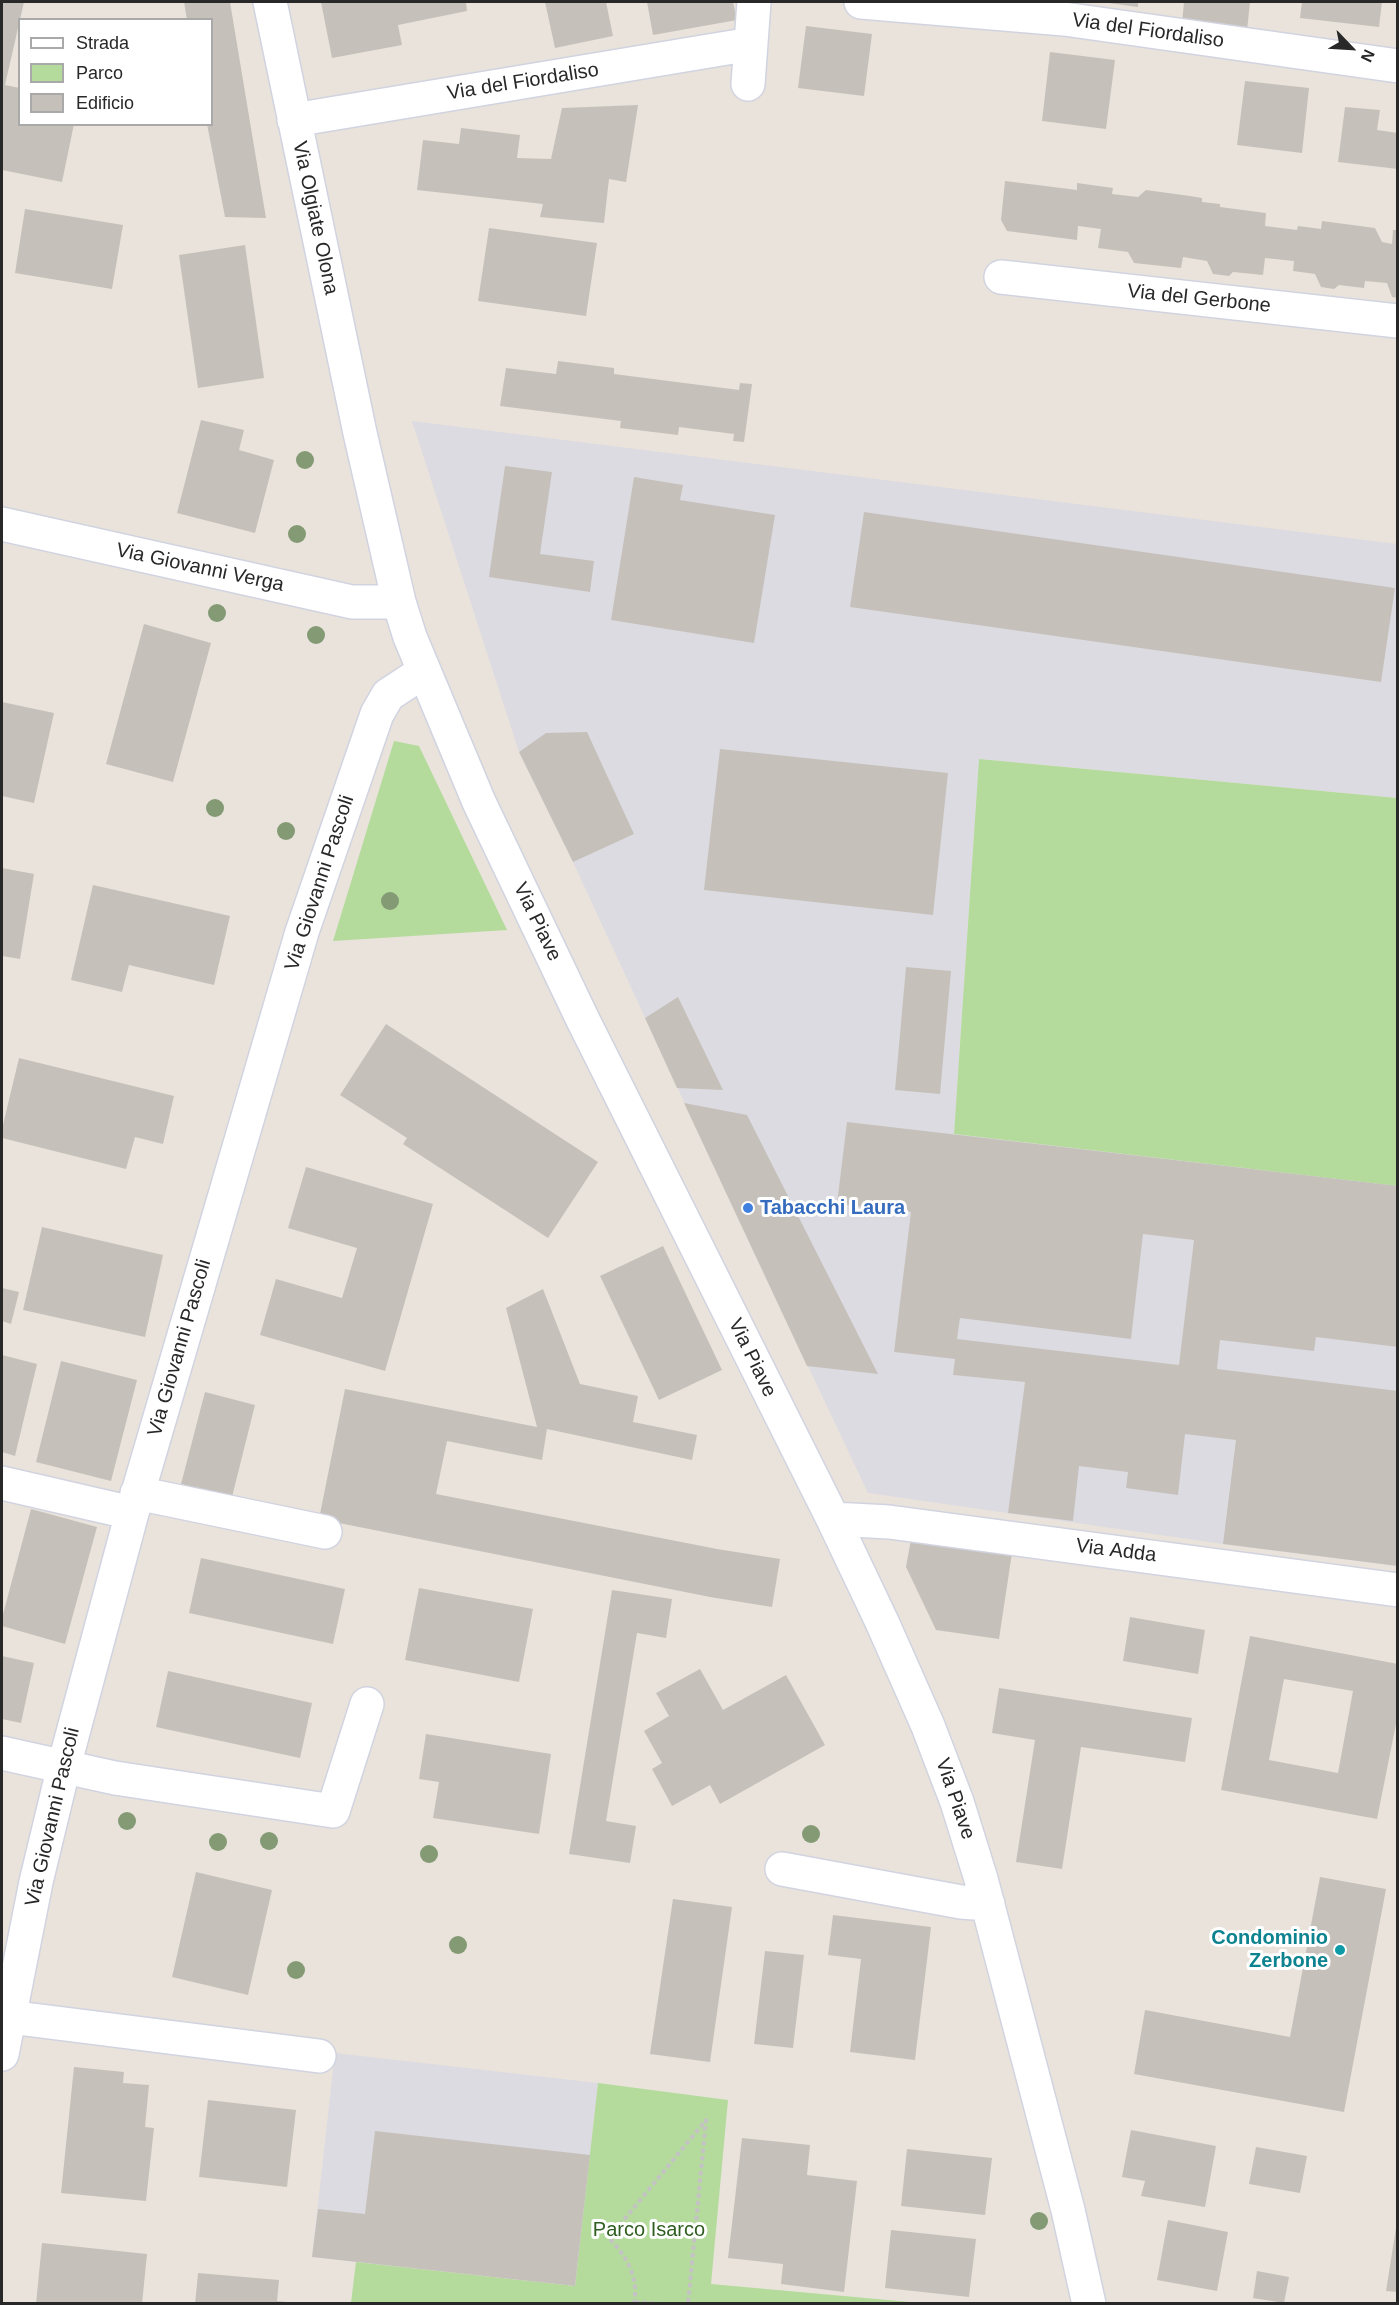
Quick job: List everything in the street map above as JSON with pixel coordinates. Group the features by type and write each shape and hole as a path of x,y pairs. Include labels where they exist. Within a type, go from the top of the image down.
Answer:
{"street":[{"name":"Via Olgiate Olona","path":"270,2 360,434"},
{"path":"748,84 754,2"},
{"name":"Via del Fiordaliso","path":"861,2 1064,19 1398,66"},
{"name":"Via del Fiordaliso","path":"294,120 751,45"},
{"name":"Via del Gerbone","path":"1001,277 1398,321"},
{"name":"Via Piave","path":"360,434 399,602 423,672 479,802 578,1008 833,1519 928,1726 957,1802 988,1904 1068,2210 1089,2304"},
{"name":"Via Giovanni Verga","path":"2,524 352,602 399,602"},
{"name":"Via Giovanni Pascoli","path":"2,2052 36,1882 64,1766 134,1503 303,932 371,728 388,695 423,672"},
{"path":"2,1483 325,1532"},
{"name":"Via Adda","path":"833,1519 890,1522 1398,1590"},
{"path":"2,1753 116,1778 333,1811 367,1704"},
{"path":"782,1869 961,1902 988,1904"},
{"path":"9,2017 319,2056"}],"path":[{"path":"664,2304 635,2303 634,2279 630,2263 609,2238 706,2120 688,2304"}],"shaded area":[{"path":"412,421 1397,544 1397,798 979,759 954,1134 1397,1186 1397,1566 1223,1544 868,1493 573,862 519,752"},
{"path":"335,2053 598,2083 575,2286 312,2257"}],"green space":[{"path":"394,741 419,746 507,930 333,941"},
{"path":"979,759 1397,798 1397,1186 954,1134"},
{"name":"Parco Isarco","path":"598,2083 728,2100 711,2284 921,2303 351,2303 356,2262 575,2286"}],"building":[{"path":"2,2 24,2 20,18 18,18 18,28 5,85 18,88 18,126 74,126 62,182 2,170"},
{"path":"184,2 230,2 266,218 225,217 207,126 213,126 213,18 187,18"},
{"path":"321,2 466,2 467,11 398,25 402,45 332,58"},
{"path":"545,2 606,2 613,36 555,48"},
{"path":"647,2 733,2 737,20 653,35"},
{"path":"1101,2 1138,2 1138,7"},
{"path":"1184,2 1250,2 1247,31 1182,23"},
{"path":"1302,2 1382,2 1379,27 1300,18"},
{"path":"806,26 872,34 864,96 798,88"},
{"path":"1050,52 1115,60 1106,129 1042,121"},
{"path":"1245,81 1309,88 1302,153 1237,145"},
{"path":"638,105 626,182 609,179 604,223 540,217 543,204 417,190 423,140 459,144 461,128 520,135 517,158 551,159 562,108"},
{"path":"1345,107 1380,110 1377,130 1398,133 1398,169 1338,162"},
{"path":"1005,181 1077,190 1077,183 1113,188 1112,194 1138,197 1146,190 1190,196 1202,198 1202,202 1220,204 1220,207 1266,213 1265,226 1297,230 1298,226 1321,229 1322,221 1375,228 1382,242 1392,244 1393,230 1398,230 1398,298 1392,297 1387,283 1365,281 1364,288 1339,285 1334,289 1321,287 1315,274 1293,271 1294,261 1265,258 1263,275 1233,272 1229,276 1213,274 1207,261 1183,257 1181,268 1134,263 1128,252 1098,248 1101,229 1078,226 1077,240 1007,231 1001,220"},
{"path":"25,209 123,225 112,289 15,273"},
{"path":"489,228 597,243 586,316 478,301"},
{"path":"245,245 264,378 198,388 179,255"},
{"path":"558,361 614,368 614,374 739,390 740,383 752,384 744,442 733,441 734,434 679,427 678,435 620,428 621,421 500,406 506,368 556,374"},
{"path":"201,420 244,430 239,450 274,460 255,533 177,513"},
{"path":"505,466 552,472 540,554 594,561 590,592 489,577"},
{"path":"634,477 683,485 680,500 775,515 754,643 611,620"},
{"path":"864,512 1395,588 1381,682 850,607"},
{"path":"144,624 211,643 173,782 106,764"},
{"path":"2,702 54,713 34,803 2,796"},
{"path":"587,732 634,834 573,862 519,752 546,733"},
{"path":"720,749 948,773 933,915 704,890"},
{"path":"2,868 34,874 20,959 2,956"},
{"path":"93,885 230,916 214,985 129,965 122,992 71,980"},
{"path":"906,967 951,971 940,1094 895,1090"},
{"path":"678,997 723,1090 677,1088 645,1018"},
{"path":"386,1024 598,1162 548,1238 403,1144 407,1138 340,1095"},
{"path":"19,1058 174,1096 163,1144 135,1137 126,1169 2,1138 2,1129"},
{"path":"684,1103 747,1115 878,1374 807,1366"},
{"path":"847,1122 1398,1186 1398,1347 1316,1337 1314,1351 1220,1340 1217,1369 1398,1391 1398,1566 1223,1544 1236,1440 1185,1434 1178,1495 1126,1488 1128,1472 1079,1466 1073,1521 1008,1513 1025,1382 953,1375 955,1359 894,1352 911,1212 837,1204","holes":["1143,1234 1194,1240 1179,1365 957,1339 960,1318 1131,1339"]},
{"path":"306,1167 433,1204 385,1371 260,1335 276,1279 342,1298 357,1248 288,1228"},
{"path":"42,1227 163,1255 145,1337 23,1310"},
{"path":"663,1246 722,1370 659,1400 600,1276"},
{"path":"2,1288 19,1292 11,1324 2,1321"},
{"path":"543,1289 580,1384 638,1396 633,1422 697,1435 692,1460 547,1429 542,1460 447,1441 436,1494 717,1549 780,1559 772,1607 710,1597 319,1519 345,1389 537,1427 506,1308"},
{"path":"2,1355 37,1364 15,1456 2,1452"},
{"path":"61,1361 137,1380 111,1481 36,1462"},
{"path":"205,1392 255,1405 232,1497 181,1484"},
{"path":"31,1509 97,1527 65,1644 2,1626 2,1618"},
{"path":"911,1539 1012,1553 999,1639 936,1630 906,1567"},
{"path":"201,1558 345,1589 333,1644 189,1613"},
{"path":"419,1588 533,1609 519,1682 405,1660"},
{"path":"612,1590 672,1599 666,1638 637,1633 606,1821 636,1826 630,1863 569,1854"},
{"path":"1130,1617 1205,1630 1198,1674 1123,1661"},
{"path":"1250,1636 1398,1664 1398,1714 1377,1819 1221,1790","holes":["1284,1679 1353,1691 1338,1773 1269,1760"]},
{"path":"2,1656 34,1663 21,1723 2,1719"},
{"path":"700,1669 723,1710 786,1675 825,1745 720,1804 710,1785 672,1806 652,1769 662,1763 644,1731 669,1716 656,1693"},
{"path":"168,1671 312,1703 300,1758 156,1727"},
{"path":"999,1688 1192,1718 1185,1762 1081,1747 1062,1869 1016,1862 1035,1740 992,1733"},
{"path":"426,1734 551,1754 539,1834 433,1818 439,1782 419,1779"},
{"path":"196,1872 272,1890 248,1995 172,1977"},
{"name":"Condominio Zerbone","path":"1320,1877 1386,1889 1344,2112 1134,2074 1145,2010 1290,2037"},
{"path":"673,1899 732,1907 710,2062 650,2054"},
{"path":"833,1915 931,1927 915,2060 850,2052 861,1959 828,1955"},
{"path":"765,1951 804,1955 793,2048 754,2044"},
{"path":"74,2067 124,2072 123,2083 149,2085 145,2127 154,2128 146,2201 61,2193"},
{"path":"208,2100 296,2110 287,2187 199,2177"},
{"path":"1131,2130 1216,2146 1205,2207 1141,2196 1145,2181 1122,2177"},
{"path":"375,2131 590,2155 575,2286 312,2257 318,2209 365,2214"},
{"path":"742,2138 810,2145 807,2175 857,2181 844,2292 781,2284 783,2264 728,2258"},
{"path":"1256,2147 1307,2156 1300,2193 1249,2184"},
{"path":"907,2149 992,2158 985,2215 901,2206"},
{"path":"1168,2220 1228,2232 1217,2291 1157,2280"},
{"path":"1396,2228 1398,2228 1398,2292 1386,2291"},
{"path":"891,2230 976,2239 969,2297 885,2288"},
{"path":"42,2243 147,2254 142,2304 36,2304"},
{"path":"1257,2271 1289,2277 1284,2303 1253,2298"},
{"path":"198,2273 279,2280 277,2301 287,2302 287,2304 195,2304"}],"place":[{"name":"Tabacchi Laura","path":"748,1208"},
{"name":"Condominio Zerbone","path":"1340,1950"}]}
